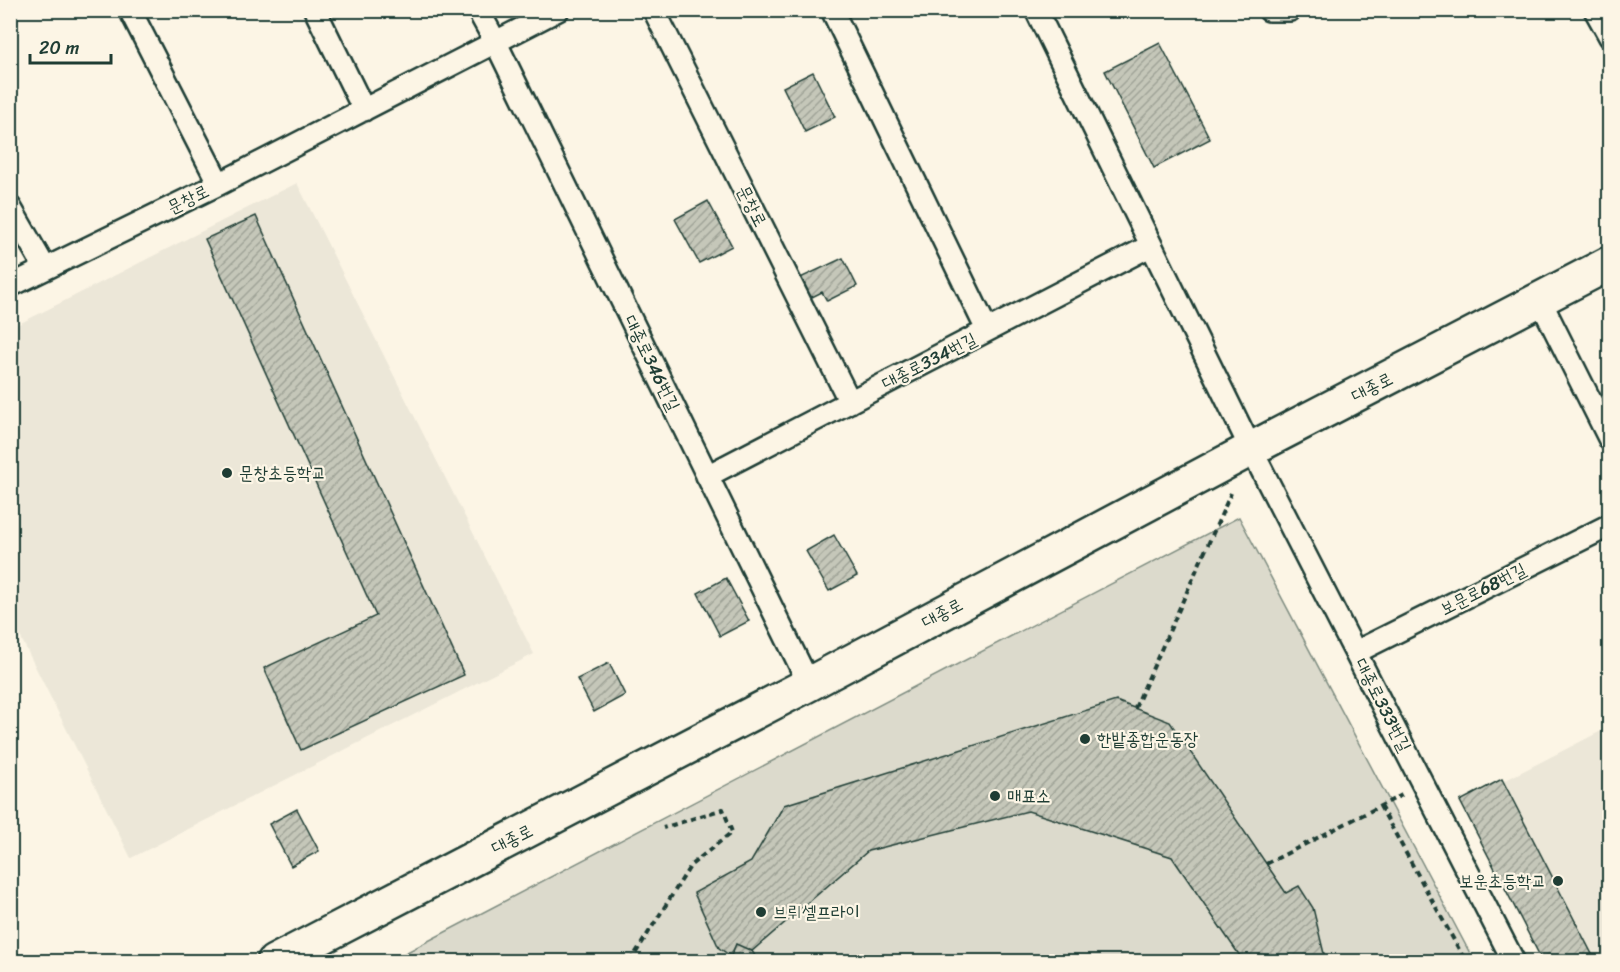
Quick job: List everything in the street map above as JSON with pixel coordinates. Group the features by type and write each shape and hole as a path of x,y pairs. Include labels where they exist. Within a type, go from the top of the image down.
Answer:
{"main road":[{"name":"대종로","path":"274,962 310,953 1251,449 1610,263"}],"street":[{"path":"130,10 219,184"},
{"path":"315,10 364,110"},
{"name":"대종로346번길","path":"478,10 809,684"},
{"name":"문창로","path":"10,286 219,184 558,10"},
{"name":"문창로","path":"654,10 850,402"},
{"path":"832,10 987,330"},
{"path":"1036,10 1251,449"},
{"path":"1269,10 1290,10"},
{"path":"1595,10 1610,36"},
{"path":"10,207 45,268"},
{"name":"대종로334번길","path":"707,476 1150,246"},
{"path":"1540,300 1610,440"},
{"name":"대종로333번길","path":"1251,449 1514,962"},
{"name":"보문로68번길","path":"1356,652 1610,525"}],"path":[{"path":"1135,708 1232,492"},
{"path":"1266,864 1423,784"},
{"path":"1380,806 1466,962"},
{"path":"630,962 691,865 732,832 723,809 663,828"}],"shaded area":[{"name":"문창초등학교","path":"297,183 534,654 131,858 11,618 11,328"},
{"name":"한밭종합운동장","path":"1239,517 1474,961 388,962"},
{"name":"보운초등학교","path":"1609,727 1609,961 1547,961 1465,801"}],"building":[{"path":"1160,43 1210,139 1154,168 1105,71"},
{"path":"813,72 835,117 805,132 783,87"},
{"path":"708,201 732,246 699,263 675,219"},
{"path":"256,216 464,675 301,750 264,668 376,616 205,239"},
{"path":"843,258 857,286 827,301 822,292 808,299 798,279"},
{"path":"834,535 857,576 829,591 806,551"},
{"path":"726,578 749,621 720,636 698,593"},
{"path":"609,663 625,695 594,712 577,679"},
{"path":"1116,701 1170,722 1286,893 1299,886 1313,908 1326,962 1244,962 1172,857 1028,811 868,851 752,951 736,944 731,956 719,948 694,893 751,862 784,805"},
{"path":"1502,779 1596,962 1543,962 1460,801"},
{"path":"297,809 319,851 291,866 269,824"},
{"path":"736,944 752,951 759,962 728,962"}],"place":[{"name":"문창초등학교","path":"227,473"},
{"name":"한밭종합운동장","path":"1085,739"},
{"name":"매표소","path":"995,796"},
{"name":"보운초등학교","path":"1558,881"},
{"name":"브뤼셀프라이","path":"761,912"}]}
